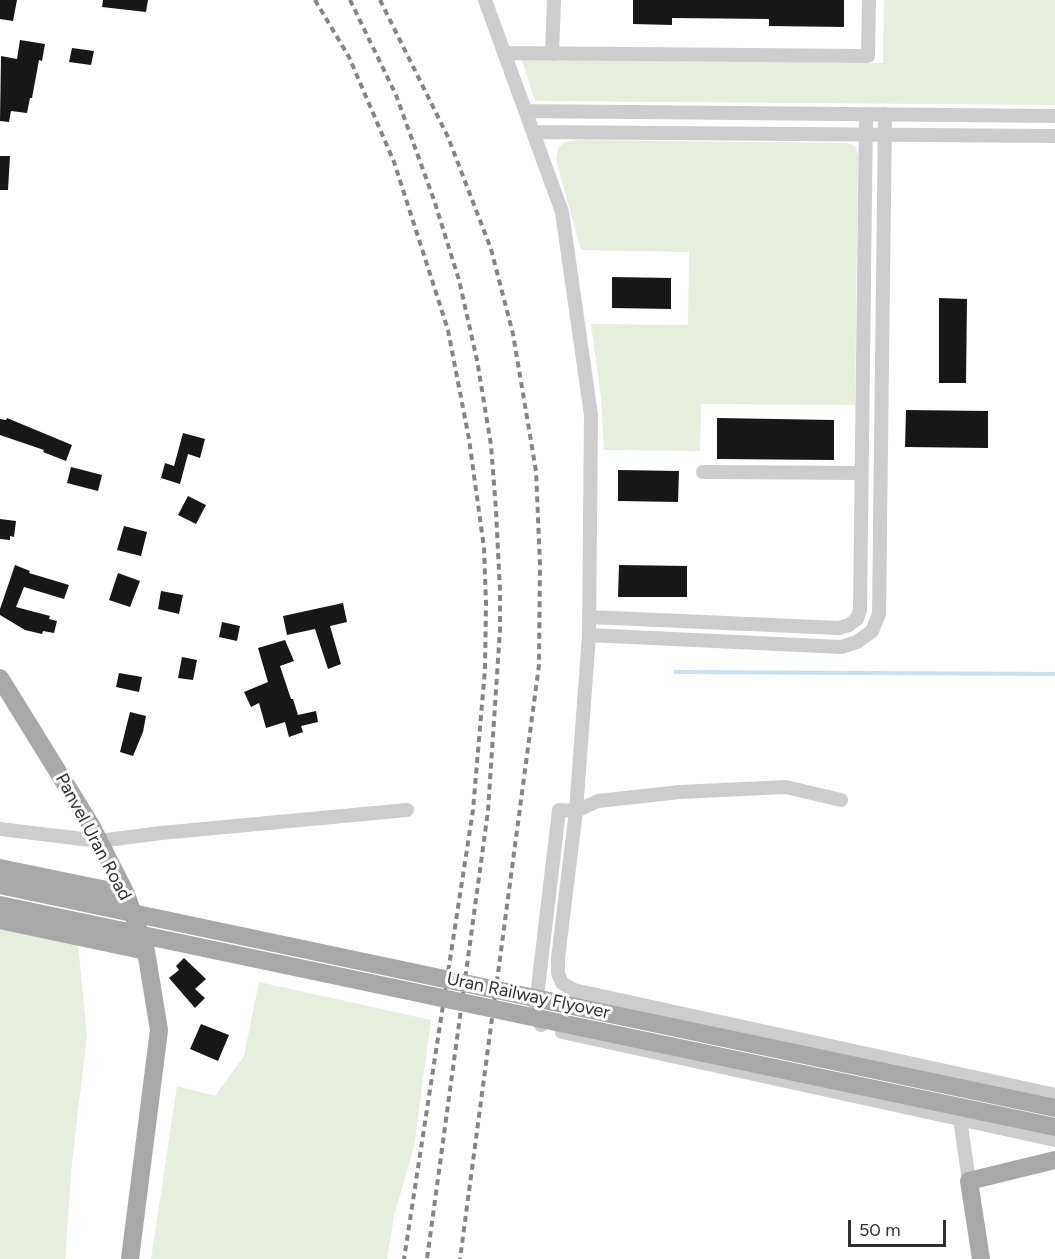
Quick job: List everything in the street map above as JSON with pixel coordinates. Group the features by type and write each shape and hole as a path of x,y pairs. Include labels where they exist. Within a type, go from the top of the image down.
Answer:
{"main road":[{"name":"Panvel Uran Road","path":"0,678 99,841 126,894 146,951 159,1030 130,1259"},
{"path":"0,868 126,894"},
{"name":"Uran Railway Flyover","path":"0,885 1055,1108"},
{"name":"Uran Railway Flyover","path":"0,904 1055,1127"},
{"path":"0,920 146,951"},
{"path":"981,1259 969,1181 1055,1160"}],"street":[{"path":"485,0 562,212 591,415 590,617 576,811 558,958 558,973 562,983 574,990 1055,1095"},
{"path":"552,54 554,0"},
{"path":"504,53 868,56 869,0"},
{"path":"525,111 1055,116"},
{"path":"590,617 839,628 849,625 856,619 860,610 866,114"},
{"path":"589,635 841,646 857,642 872,631 879,614 885,114"},
{"path":"533,132 1055,136"},
{"path":"703,472 861,474"},
{"path":"841,800 786,787 680,792 598,801 576,811 559,810 535,1012 540,1025 553,1030 1055,1140"},
{"path":"0,829 99,841 407,810"},
{"path":"960,1119 969,1181"}],"green space":[{"path":"884,0 1055,0 1055,105 535,101 522,60 883,63"},
{"path":"577,140 848,143 855,146 858,155 855,405 701,404 700,451 604,450 601,397 591,324 688,325 689,252 581,250 556,160 558,148 565,142"},
{"path":"0,928 78,945 87,1036 72,1162 65,1259 0,1259"},
{"path":"259,982 431,1020 414,1147 394,1216 387,1259 151,1259 177,1086 215,1096 244,1056"}],"building":[{"path":"0,0 17,0 13,21 0,19"},
{"path":"103,0 148,0 146,12 102,7"},
{"path":"633,0 844,0 844,27 769,26 769,19 672,18 672,25 633,24"},
{"path":"20,40 45,44 42,61 39,60 27,113 11,111 9,122 0,121 1,56 17,59"},
{"path":"72,48 94,51 91,65 69,62"},
{"path":"0,156 10,156 8,190 0,190"},
{"path":"612,277 671,278 671,309 612,308"},
{"path":"939,298 967,299 966,383 939,383"},
{"path":"906,410 988,411 988,448 905,447"},
{"path":"7,418 72,445 66,461 43,452 44,450 0,435 0,419 6,420"},
{"path":"717,418 834,420 834,460 717,459"},
{"path":"183,433 205,439 200,458 188,454 180,484 161,478 165,463 174,466"},
{"path":"71,467 102,475 98,491 67,483"},
{"path":"618,470 679,471 678,502 618,501"},
{"path":"188,496 206,505 196,524 178,515"},
{"path":"0,519 16,521 14,537 10,536 10,540 0,539"},
{"path":"124,526 147,532 141,556 117,550"},
{"path":"15,565 30,571 29,573 69,585 64,599 24,587 16,607 50,616 49,619 57,621 54,633 43,631 42,634 25,630 0,615"},
{"path":"619,565 687,566 687,597 618,597"},
{"path":"118,573 140,581 130,607 109,600"},
{"path":"161,591 183,595 179,614 158,609"},
{"path":"343,603 347,622 330,626 341,664 328,669 315,629 287,635 283,616"},
{"path":"222,622 240,626 237,641 219,637"},
{"path":"285,640 294,661 280,666 291,699 293,699 298,715 316,711 318,722 301,726 303,732 289,737 285,722 266,728 259,703 251,707 244,692 268,682 258,648"},
{"path":"182,657 197,660 193,680 178,678"},
{"path":"119,673 142,677 139,692 116,687"},
{"path":"130,712 146,716 143,732 133,756 120,752"},
{"path":"184,958 206,979 195,989 205,998 195,1008 169,978 179,970 176,966"},
{"path":"201,1024 229,1035 218,1061 190,1049"}],"waterway":[{"path":"675,672 1055,674"}],"railway":[{"path":"315,0 349,57 394,162 448,330 469,439 484,548 485,669 473,810 404,1259"},
{"path":"350,0 396,95 434,200 459,280 477,360 491,445 496,510 500,630 488,811 427,1259"},
{"path":"380,0 448,137 491,249 513,334 536,471 540,564 539,665 460,1259"}]}
